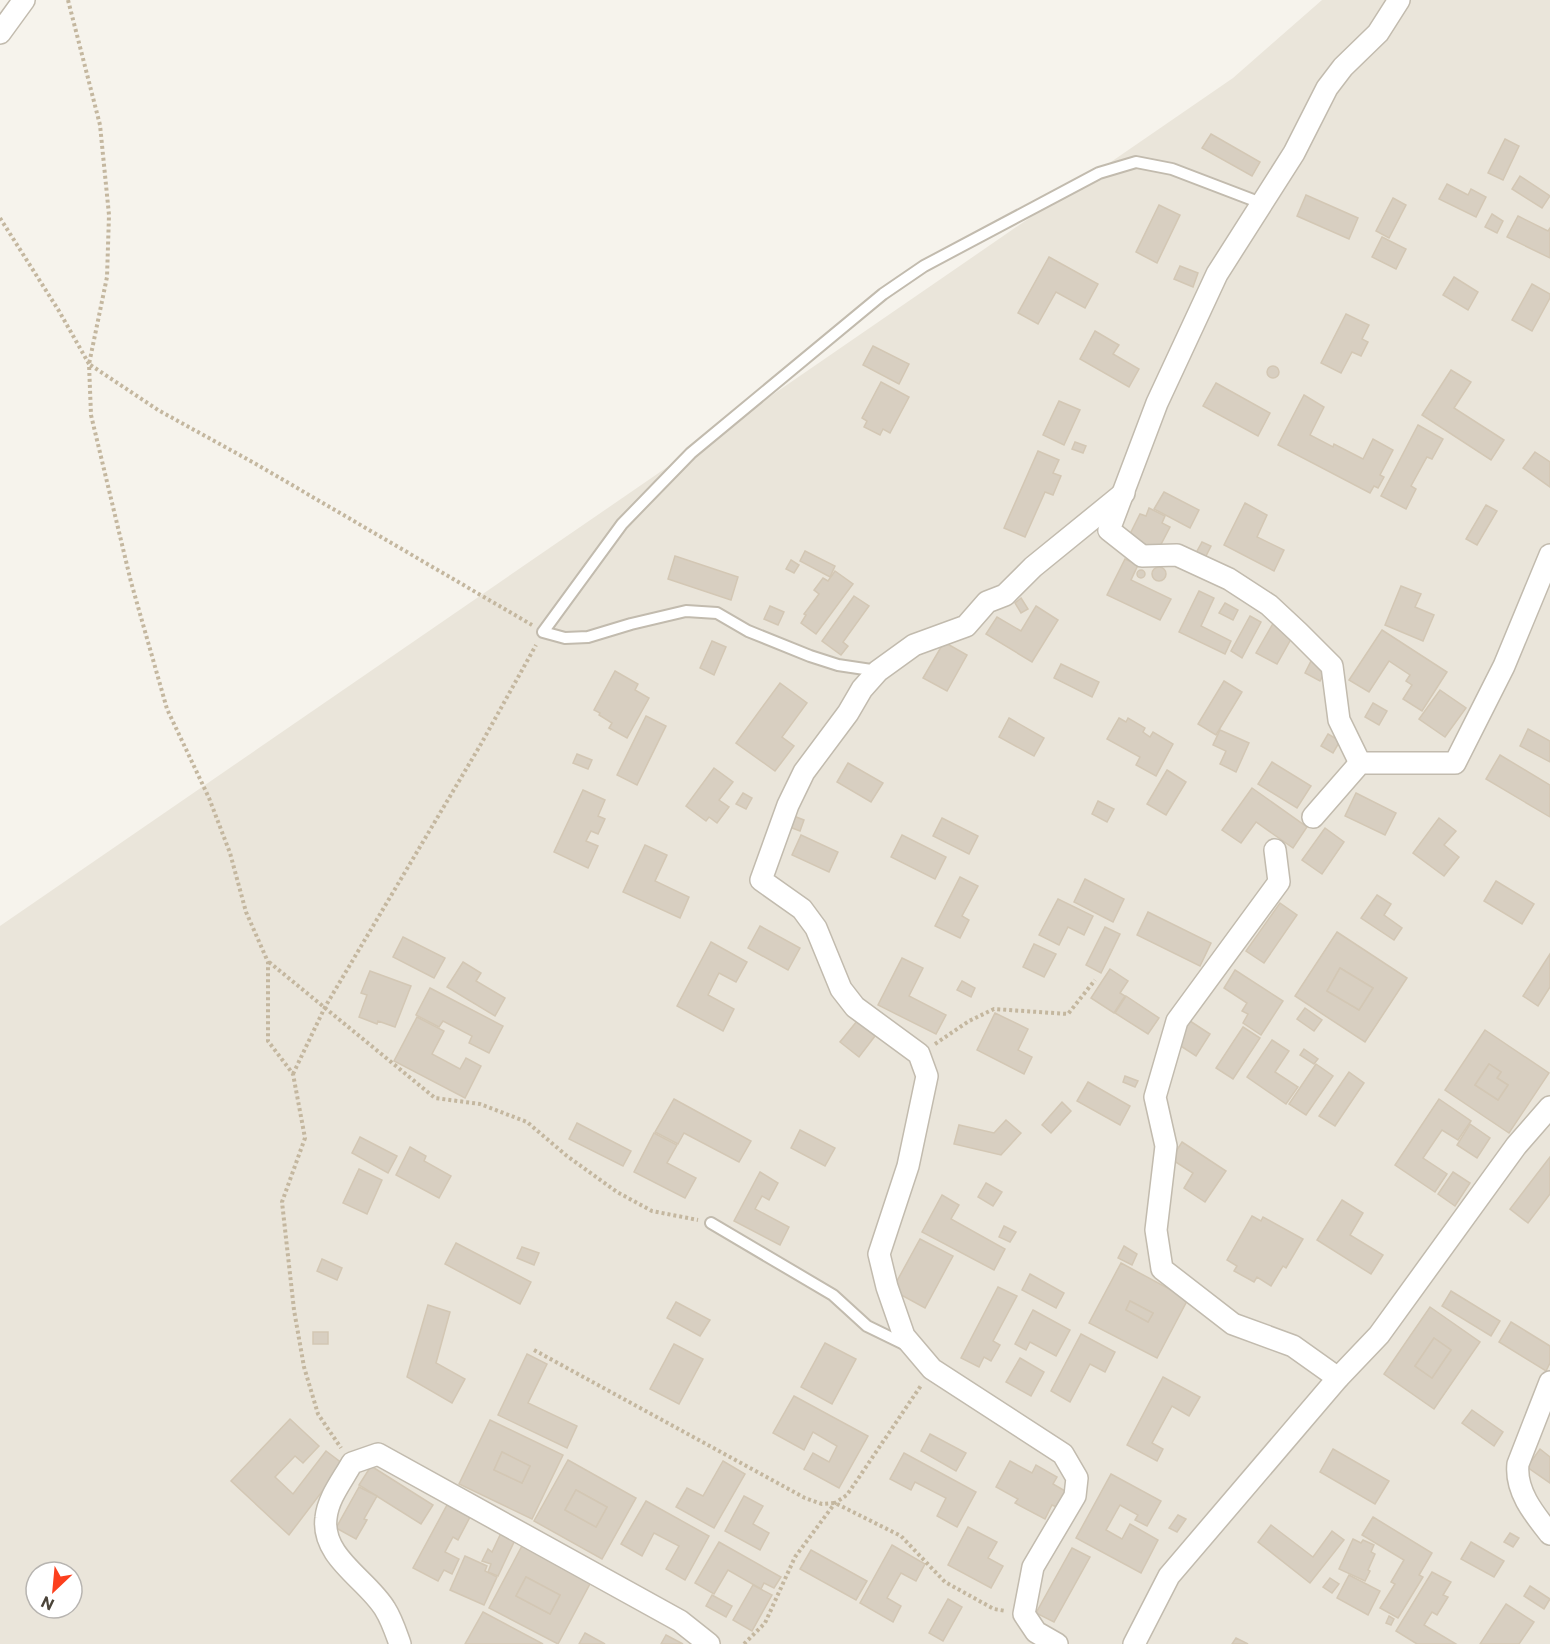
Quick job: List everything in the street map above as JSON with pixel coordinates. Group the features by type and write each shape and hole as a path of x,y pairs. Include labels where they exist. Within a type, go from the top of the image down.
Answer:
{"street":[{"path":"0,33 24,0"},
{"path":"1360,763 1339,720 1332,666 1269,605 1229,579 1177,555 1142,556 1109,530 1157,403 1217,274 1294,153 1326,88 1343,67 1378,33 1399,0"},
{"path":"1057,1644 1036,1632 1024,1614 1033,1567 1075,1496 1077,1478 1063,1454 932,1369 904,1335 887,1287 879,1254 908,1166 927,1076 919,1054 855,1007 842,989 816,928 802,909 761,880 788,805 804,772 848,713 862,689 878,671 914,645 966,626 987,602 1005,595 1033,567 1124,493"},
{"path":"1313,817 1360,763 1455,763 1504,666 1550,555"},
{"path":"1275,850 1279,882 1177,1021 1155,1098 1166,1146 1156,1230 1162,1269 1233,1324 1293,1346 1338,1378"},
{"path":"1134,1644 1169,1576 1338,1378 1379,1335 1516,1146 1550,1107"},
{"path":"1550,1382 1518,1464 1517,1475 1522,1492 1532,1511 1550,1534"},
{"path":"400,1644 385,1609 329,1544 326,1518 331,1499 352,1463 378,1454 680,1621 709,1644"}],"lane":[{"path":"878,671 838,665 810,656 748,631 717,613 686,612 631,624 588,637 565,638 543,632 622,524 691,453 883,294 924,266 1099,173 1137,162 1172,169 1261,203"},
{"path":"711,1223 833,1295 867,1326 915,1349"}],"path":[{"path":"68,0 100,125 109,215 107,277 89,364 91,415 131,582 167,709 209,798 230,853 246,912 268,962 268,1041 293,1074 305,1138 282,1202 294,1310 304,1367 318,1414 352,1463"},
{"path":"0,218 59,311 89,364 158,410 256,464 543,632 481,744 325,1007 293,1074"},
{"path":"268,962 435,1098 480,1104 527,1122 567,1156 617,1192 652,1211 711,1223"},
{"path":"919,1054 969,1021 994,1009 1068,1014 1095,980"},
{"path":"534,1350 805,1498 822,1504 835,1503 901,1536 945,1582 994,1609 1024,1614"},
{"path":"744,1644 765,1623 795,1557 835,1503 847,1495 932,1369"}],"shaded area":[{"path":"1322,0 1550,0 1550,1644 0,1644 0,926 1233,78"}],"building":[{"path":"1211,134 1260,162 1252,176 1202,148"},
{"path":"1505,139 1519,146 1503,180 1488,173"},
{"path":"1520,176 1550,196 1542,208 1512,189"},
{"path":"1447,184 1468,195 1471,189 1486,197 1476,217 1439,199"},
{"path":"1306,195 1358,218 1349,239 1297,216"},
{"path":"1393,198 1406,205 1389,238 1376,231"},
{"path":"1159,205 1180,215 1157,263 1136,252"},
{"path":"1492,214 1503,221 1497,233 1485,227"},
{"path":"1518,216 1548,231 1550,228 1550,258 1507,237"},
{"path":"1382,237 1406,249 1396,269 1372,257"},
{"path":"1049,257 1098,284 1085,308 1056,292 1038,324 1018,313"},
{"path":"1180,266 1198,273 1193,287 1174,279"},
{"path":"1454,277 1478,292 1468,310 1443,295"},
{"path":"1532,284 1550,294 1550,298 1532,331 1512,320"},
{"path":"1346,314 1369,325 1362,339 1368,342 1361,356 1352,352 1341,373 1321,363"},
{"path":"1095,331 1119,345 1113,354 1139,369 1129,387 1080,359"},
{"path":"873,346 909,364 899,384 863,365"},
{"path":"1273,366 1279,372 1273,378 1267,372"},
{"path":"1451,370 1471,382 1454,408 1504,440 1491,460 1422,415"},
{"path":"881,382 909,397 890,433 883,429 880,435 864,427 867,421 862,418"},
{"path":"1216,383 1270,413 1258,436 1203,406"},
{"path":"1304,395 1324,407 1310,435 1363,459 1373,439 1393,450 1380,475 1384,477 1378,488 1374,486 1370,493 1278,445"},
{"path":"1059,401 1080,410 1064,445 1043,435"},
{"path":"1418,425 1443,439 1432,459 1427,457 1411,486 1416,489 1406,509 1381,496"},
{"path":"1075,442 1086,446 1083,453 1072,449"},
{"path":"1038,451 1059,460 1053,473 1061,476 1053,495 1045,492 1025,537 1004,528"},
{"path":"1535,452 1550,462 1550,487 1523,468"},
{"path":"1164,492 1199,510 1190,528 1154,509"},
{"path":"1245,503 1267,515 1257,537 1284,550 1274,571 1224,545"},
{"path":"1486,505 1497,511 1477,545 1466,539"},
{"path":"1149,508 1165,516 1162,523 1170,527 1157,552 1128,538 1140,514 1146,516"},
{"path":"1202,542 1211,546 1205,558 1196,553"},
{"path":"805,551 835,566 830,577 800,561"},
{"path":"675,556 738,577 731,600 668,579"},
{"path":"1125,559 1138,565 1131,580 1171,599 1160,620 1107,595"},
{"path":"791,560 799,565 794,573 786,569"},
{"path":"1159,567 1164,569 1166,574 1164,579 1159,581 1154,579 1152,574 1154,569"},
{"path":"1141,570 1145,574 1141,578 1137,574"},
{"path":"835,571 853,584 816,634 801,623 806,615 804,614 819,594 814,590 823,578 828,581"},
{"path":"1401,586 1421,594 1415,607 1434,615 1423,641 1385,625"},
{"path":"1199,591 1214,598 1201,626 1231,641 1225,654 1179,632"},
{"path":"854,596 869,606 843,642 848,646 841,655 822,641"},
{"path":"1021,598 1028,609 1021,613 1015,603"},
{"path":"1225,603 1238,610 1233,620 1219,613"},
{"path":"770,606 784,612 778,625 764,619"},
{"path":"1036,606 1058,620 1032,662 986,634 997,617 1021,631"},
{"path":"1250,616 1261,622 1242,658 1231,651"},
{"path":"1275,620 1295,632 1277,664 1256,653"},
{"path":"1382,630 1447,672 1422,711 1403,699 1412,685 1406,681 1410,675 1389,661 1369,692 1349,680"},
{"path":"712,641 726,647 714,675 700,668"},
{"path":"944,642 967,655 947,691 923,678"},
{"path":"1312,659 1327,667 1320,681 1305,673"},
{"path":"1061,664 1099,682 1092,697 1054,678"},
{"path":"615,671 638,684 635,690 649,698 627,738 609,728 612,723 594,710"},
{"path":"1224,681 1242,692 1216,735 1198,724"},
{"path":"780,683 807,703 782,737 794,746 775,771 736,743"},
{"path":"1440,690 1466,708 1445,737 1419,719"},
{"path":"1373,703 1387,711 1379,725 1365,717"},
{"path":"646,716 666,726 637,785 617,775"},
{"path":"1009,718 1044,738 1034,756 999,737"},
{"path":"1119,718 1126,722 1128,718 1145,728 1143,732 1150,737 1153,732 1173,744 1156,776 1136,765 1140,757 1107,739"},
{"path":"1528,729 1550,741 1550,762 1520,746"},
{"path":"1220,730 1249,743 1236,772 1220,764 1226,751 1213,745"},
{"path":"1328,734 1340,741 1333,753 1321,746"},
{"path":"577,754 592,760 588,769 573,763"},
{"path":"1500,755 1550,785 1550,817 1486,779"},
{"path":"1272,762 1311,786 1297,808 1258,784"},
{"path":"848,763 883,783 871,802 837,782"},
{"path":"714,768 733,782 719,800 729,807 717,823 709,817 706,821 686,806"},
{"path":"1167,770 1186,782 1166,815 1147,804"},
{"path":"1252,788 1307,827 1293,848 1256,822 1241,843 1222,830"},
{"path":"583,790 605,800 598,816 605,819 598,834 591,831 586,841 598,846 588,868 554,852"},
{"path":"743,793 752,798 746,809 736,804"},
{"path":"1356,793 1396,813 1385,835 1345,816"},
{"path":"1098,801 1114,809 1107,822 1092,814"},
{"path":"791,815 804,820 800,831 787,826"},
{"path":"942,818 978,836 969,854 933,836"},
{"path":"1439,818 1456,831 1444,845 1459,857 1444,876 1413,853"},
{"path":"1325,828 1344,842 1322,874 1302,860"},
{"path":"801,835 838,852 829,872 792,855"},
{"path":"902,835 946,857 935,879 891,857"},
{"path":"645,845 667,855 655,881 689,897 680,918 623,892"},
{"path":"960,877 978,886 962,916 969,920 960,938 935,926"},
{"path":"1085,879 1124,899 1113,922 1074,902"},
{"path":"1496,881 1534,904 1522,924 1484,901"},
{"path":"1377,895 1391,904 1384,915 1402,928 1394,940 1361,918"},
{"path":"1058,899 1093,916 1084,935 1068,927 1059,945 1039,935"},
{"path":"1280,903 1297,915 1264,963 1246,951"},
{"path":"1148,912 1211,943 1200,966 1137,935"},
{"path":"760,926 800,948 788,970 748,948"},
{"path":"1105,927 1120,934 1101,973 1086,965"},
{"path":"1337,932 1407,978 1365,1042 1295,996","holes":["1340,968 1373,988 1359,1010 1327,991"]},
{"path":"403,937 445,958 434,978 393,957"},
{"path":"711,942 747,962 736,982 719,973 708,995 734,1009 723,1031 677,1006"},
{"path":"1034,944 1056,954 1044,977 1023,967"},
{"path":"1550,954 1550,987 1538,1006 1523,996"},
{"path":"902,958 923,968 909,996 946,1015 936,1034 878,1005"},
{"path":"463,962 481,973 476,981 505,998 495,1016 447,987"},
{"path":"1340,968 1373,988 1359,1010 1327,991"},
{"path":"1110,969 1128,981 1120,993 1125,996 1114,1013 1091,998"},
{"path":"1235,970 1283,1001 1261,1035 1243,1023 1248,1014 1242,1011 1247,1003 1224,988"},
{"path":"370,971 411,986 395,1027 378,1021 377,1024 359,1017 367,995 361,993"},
{"path":"962,981 975,988 971,997 957,990"},
{"path":"430,988 503,1026 489,1053 469,1043 472,1036 443,1021 439,1027 416,1015"},
{"path":"1126,996 1159,1018 1148,1034 1115,1013"},
{"path":"1305,1008 1322,1020 1314,1031 1297,1019"},
{"path":"995,1013 1028,1029 1018,1050 1032,1057 1024,1074 977,1050"},
{"path":"417,1017 444,1031 432,1054 460,1069 466,1058 481,1066 465,1098 394,1061"},
{"path":"857,1021 875,1036 859,1057 840,1042"},
{"path":"1190,1021 1210,1034 1196,1056 1176,1043"},
{"path":"1243,1027 1260,1038 1233,1079 1216,1068"},
{"path":"1485,1030 1549,1073 1509,1133 1445,1090","holes":["1489,1064 1501,1072 1497,1078 1508,1085 1498,1100 1475,1085"]},
{"path":"1272,1040 1289,1051 1275,1072 1298,1087 1286,1104 1247,1077"},
{"path":"1304,1049 1318,1059 1314,1064 1300,1055"},
{"path":"1316,1064 1333,1076 1306,1115 1289,1104"},
{"path":"1489,1064 1501,1072 1497,1078 1508,1085 1498,1100 1475,1085"},
{"path":"1349,1072 1364,1083 1335,1126 1319,1116"},
{"path":"1125,1076 1138,1081 1135,1087 1123,1082"},
{"path":"1088,1082 1130,1106 1120,1125 1077,1101"},
{"path":"674,1099 751,1141 739,1162 684,1133 678,1144 655,1132"},
{"path":"1439,1099 1471,1121 1458,1140 1442,1130 1423,1158 1447,1174 1435,1192 1395,1165"},
{"path":"1062,1102 1071,1111 1051,1133 1042,1125"},
{"path":"1006,1120 1021,1133 1001,1155 954,1144 959,1125 994,1133"},
{"path":"577,1123 631,1151 623,1166 569,1139"},
{"path":"1470,1124 1490,1138 1477,1158 1457,1145"},
{"path":"800,1130 835,1148 825,1166 791,1148"},
{"path":"654,1133 677,1145 667,1163 696,1178 685,1198 634,1172"},
{"path":"360,1137 397,1156 388,1173 352,1153"},
{"path":"1182,1142 1226,1171 1205,1202 1184,1188 1193,1173 1171,1159"},
{"path":"410,1147 426,1156 424,1161 451,1176 439,1198 396,1175"},
{"path":"1550,1157 1550,1194 1528,1223 1510,1209"},
{"path":"359,1169 382,1180 367,1214 343,1203"},
{"path":"760,1172 778,1183 769,1200 762,1196 755,1209 789,1227 780,1245 734,1221"},
{"path":"1453,1172 1470,1183 1455,1206 1438,1194"},
{"path":"986,1183 1002,1192 993,1206 978,1197"},
{"path":"942,1195 959,1205 951,1219 1005,1249 994,1270 922,1232"},
{"path":"1342,1200 1363,1213 1350,1235 1383,1255 1371,1274 1317,1240"},
{"path":"1252,1216 1261,1221 1263,1217 1303,1239 1286,1268 1283,1266 1271,1286 1257,1277 1254,1282 1234,1271 1237,1266 1227,1260"},
{"path":"1004,1226 1016,1232 1010,1242 999,1237"},
{"path":"920,1239 953,1256 925,1308 892,1290"},
{"path":"456,1243 531,1282 520,1304 445,1264"},
{"path":"1124,1246 1137,1254 1132,1265 1118,1258"},
{"path":"522,1247 539,1253 534,1265 517,1258"},
{"path":"322,1259 342,1268 337,1280 317,1271"},
{"path":"1121,1263 1188,1299 1157,1358 1089,1323","holes":["1130,1301 1153,1313 1148,1322 1126,1310"]},
{"path":"1030,1274 1064,1293 1056,1308 1022,1290"},
{"path":"998,1287 1017,1296 993,1341 1000,1345 991,1361 984,1357 979,1367 961,1358"},
{"path":"1451,1291 1500,1321 1491,1336 1442,1306"},
{"path":"1130,1301 1153,1313 1148,1322 1126,1310"},
{"path":"676,1302 710,1320 700,1336 667,1318"},
{"path":"428,1305 450,1312 436,1363 465,1379 452,1403 407,1377"},
{"path":"1430,1307 1480,1342 1434,1409 1384,1374","holes":["1434,1338 1451,1350 1432,1378 1415,1366"]},
{"path":"1033,1310 1070,1330 1056,1356 1030,1342 1026,1350 1015,1344"},
{"path":"1511,1322 1550,1346 1550,1363 1546,1371 1499,1342"},
{"path":"313,1332 328,1332 328,1344 313,1344"},
{"path":"1081,1334 1115,1352 1105,1372 1090,1364 1070,1402 1051,1391"},
{"path":"1434,1338 1451,1350 1432,1378 1415,1366"},
{"path":"825,1343 856,1359 832,1404 801,1387"},
{"path":"674,1344 703,1359 679,1404 650,1389"},
{"path":"527,1354 547,1364 528,1403 577,1426 567,1448 498,1415"},
{"path":"1020,1358 1044,1372 1031,1396 1006,1382"},
{"path":"1163,1377 1200,1397 1189,1416 1172,1406 1152,1443 1163,1449 1157,1461 1127,1445"},
{"path":"794,1396 868,1436 839,1488 804,1469 813,1453 829,1462 837,1446 813,1432 804,1450 773,1433"},
{"path":"1472,1410 1503,1432 1494,1446 1462,1423"},
{"path":"290,1419 319,1446 303,1463 295,1456 275,1477 293,1494 326,1451 343,1464 289,1535 231,1481"},
{"path":"490,1420 563,1455 532,1519 459,1484","holes":["502,1452 530,1466 522,1483 494,1470"]},
{"path":"930,1434 966,1453 956,1471 921,1451"},
{"path":"1333,1449 1389,1481 1375,1504 1320,1472"},
{"path":"1540,1449 1550,1457 1550,1483 1527,1467"},
{"path":"502,1452 530,1466 522,1483 494,1470"},
{"path":"904,1453 976,1492 957,1527 937,1516 946,1498 915,1482 911,1490 890,1479"},
{"path":"568,1460 636,1498 602,1559 534,1521","holes":["576,1490 607,1507 596,1527 565,1510"]},
{"path":"723,1461 745,1474 714,1528 676,1507 687,1488 703,1496"},
{"path":"1010,1461 1032,1473 1036,1465 1057,1477 1053,1484 1067,1492 1059,1508 1052,1505 1045,1519 1015,1503 1018,1499 996,1487"},
{"path":"371,1466 433,1505 421,1524 359,1485"},
{"path":"1111,1474 1161,1501 1147,1526 1135,1520 1138,1515 1120,1505 1106,1530 1122,1539 1130,1524 1158,1540 1141,1573 1076,1538"},
{"path":"359,1487 377,1496 356,1539 336,1528"},
{"path":"576,1490 607,1507 596,1527 565,1510"},
{"path":"744,1496 763,1506 753,1524 769,1533 760,1550 725,1531"},
{"path":"646,1501 709,1536 685,1580 666,1569 679,1546 654,1533 642,1556 621,1544"},
{"path":"447,1505 470,1517 458,1540 453,1537 445,1552 459,1559 452,1574 444,1570 438,1581 413,1568"},
{"path":"1178,1515 1186,1519 1177,1532 1169,1528"},
{"path":"1373,1517 1432,1553 1419,1575 1423,1577 1398,1618 1380,1608 1395,1584 1391,1582 1404,1560 1362,1535"},
{"path":"1271,1525 1313,1557 1332,1531 1344,1540 1310,1583 1258,1542"},
{"path":"968,1527 997,1542 988,1558 1003,1566 991,1588 948,1565"},
{"path":"501,1533 515,1540 498,1576 488,1572 491,1564 482,1561 488,1549 492,1552"},
{"path":"1510,1533 1519,1538 1513,1547 1504,1542"},
{"path":"1353,1539 1374,1545 1371,1552 1375,1554 1365,1581 1339,1569"},
{"path":"719,1542 781,1577 774,1588 764,1583 761,1589 728,1570 714,1594 695,1583"},
{"path":"1471,1542 1504,1561 1494,1577 1461,1559"},
{"path":"523,1544 592,1580 558,1644 489,1608","holes":["526,1577 560,1595 550,1614 516,1596"]},
{"path":"892,1545 925,1564 916,1581 901,1573 887,1598 901,1606 893,1622 860,1603"},
{"path":"1072,1548 1090,1557 1054,1622 1036,1613"},
{"path":"811,1550 867,1581 856,1600 800,1569"},
{"path":"465,1556 487,1566 485,1571 497,1577 484,1605 450,1590"},
{"path":"1432,1572 1451,1582 1443,1595 1448,1597 1437,1615 1432,1612 1424,1625 1456,1644 1417,1644 1396,1631"},
{"path":"1349,1575 1380,1591 1368,1615 1337,1598"},
{"path":"526,1577 560,1595 550,1614 516,1596"},
{"path":"1330,1578 1339,1584 1332,1593 1323,1587"},
{"path":"753,1585 772,1595 752,1631 733,1620"},
{"path":"1530,1586 1550,1599 1544,1609 1524,1596"},
{"path":"712,1595 732,1606 726,1617 706,1606"},
{"path":"948,1599 962,1607 943,1641 929,1633"},
{"path":"1506,1604 1534,1622 1519,1644 1480,1644"},
{"path":"483,1612 543,1644 465,1644"},
{"path":"1389,1616 1394,1619 1391,1625 1386,1623"},
{"path":"585,1633 605,1644 579,1644"},
{"path":"666,1635 683,1644 661,1644"},
{"path":"1236,1638 1248,1644 1232,1644"}]}
